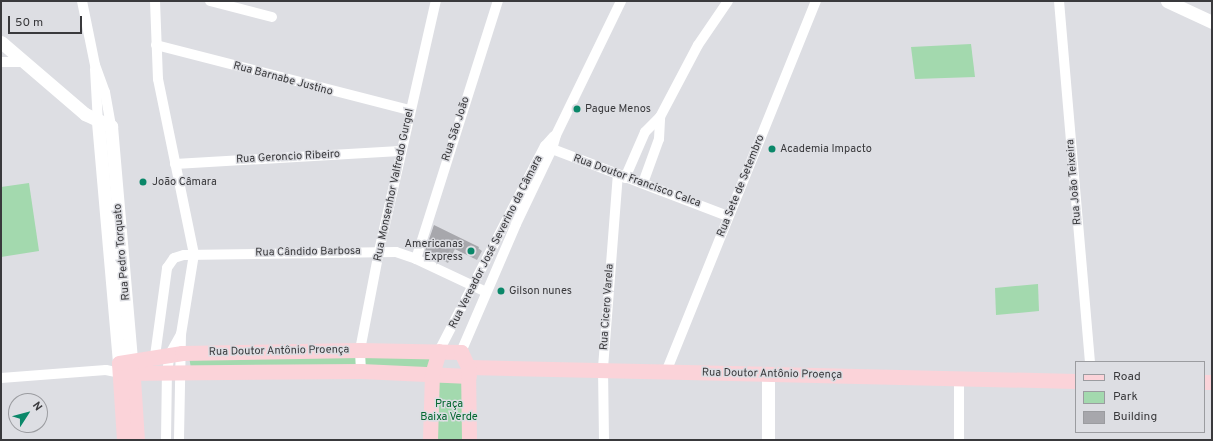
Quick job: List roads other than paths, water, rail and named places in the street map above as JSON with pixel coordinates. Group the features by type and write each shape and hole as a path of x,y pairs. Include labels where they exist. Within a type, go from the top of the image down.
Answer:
{"main road":[{"name":"Rua Doutor Antônio Proença","path":"122,368 155,356 176,353 360,350 440,351"},
{"path":"430,440 432,374 440,351 461,352 468,371 469,440"},
{"name":"Rua Doutor Antônio Proença","path":"122,368 167,372 361,371 432,374"},
{"name":"Rua Pedro Torquato","path":"122,368 130,437"},
{"name":"Rua Doutor Antônio Proença","path":"468,371 603,368 666,372 1075,381"},
{"path":"432,374 468,371"}],"street":[{"name":"Rua Pedro Torquato","path":"82,1 95,65 98,122 122,368"},
{"path":"155,1 158,79 194,254 181,334 176,353 167,372 166,440"},
{"path":"210,1 272,17"},
{"name":"Rua Monsenhor Valfredo Gurgel","path":"361,371 360,350 379,251 400,151 436,1"},
{"name":"Rua São João","path":"416,259 498,1"},
{"name":"Rua Vereador José Severino da Câmara","path":"440,351 473,286 511,222 556,135 621,1"},
{"path":"643,183 659,139 660,117 698,45 728,1"},
{"name":"Rua Sete de Setembro","path":"666,372 816,1"},
{"name":"Rua João Teixeira","path":"1059,1 1090,361"},
{"path":"1167,1 1212,22"},
{"path":"1,42 85,114 98,122 110,126"},
{"name":"Rua Barnabe Justino","path":"156,45 410,110"},
{"path":"1,62 24,62"},
{"name":"Rua Pedro Torquato","path":"95,65 105,92 110,126 122,368"},
{"name":"Rua Cicero Varela","path":"604,440 603,368 621,176 645,132 660,117"},
{"name":"Rua Doutor Francisco Calca","path":"549,147 728,216"},
{"name":"Rua Geroncio Ribeiro","path":"175,164 400,151"},
{"name":"Rua Vereador José Severino da Câmara","path":"461,352 486,292 511,222"},
{"name":"Rua Cândido Barbosa","path":"155,356 168,268 174,258 194,254 379,251 416,259 486,292"},
{"path":"176,353 182,372 179,440"},
{"path":"1,378 122,368"},
{"path":"768,374 768,440"},
{"path":"959,378 959,440"}],"place":[{"name":"Pague Menos","path":"577,109"},
{"name":"Academia Impacto","path":"772,149"},
{"name":"João Câmara","path":"143,182"},
{"name":"Americanas Express","path":"471,251"},
{"name":"Gilson nunes","path":"501,291"}],"park label":[{"name":"Praça Baixa Verde","path":"449,411"}]}
